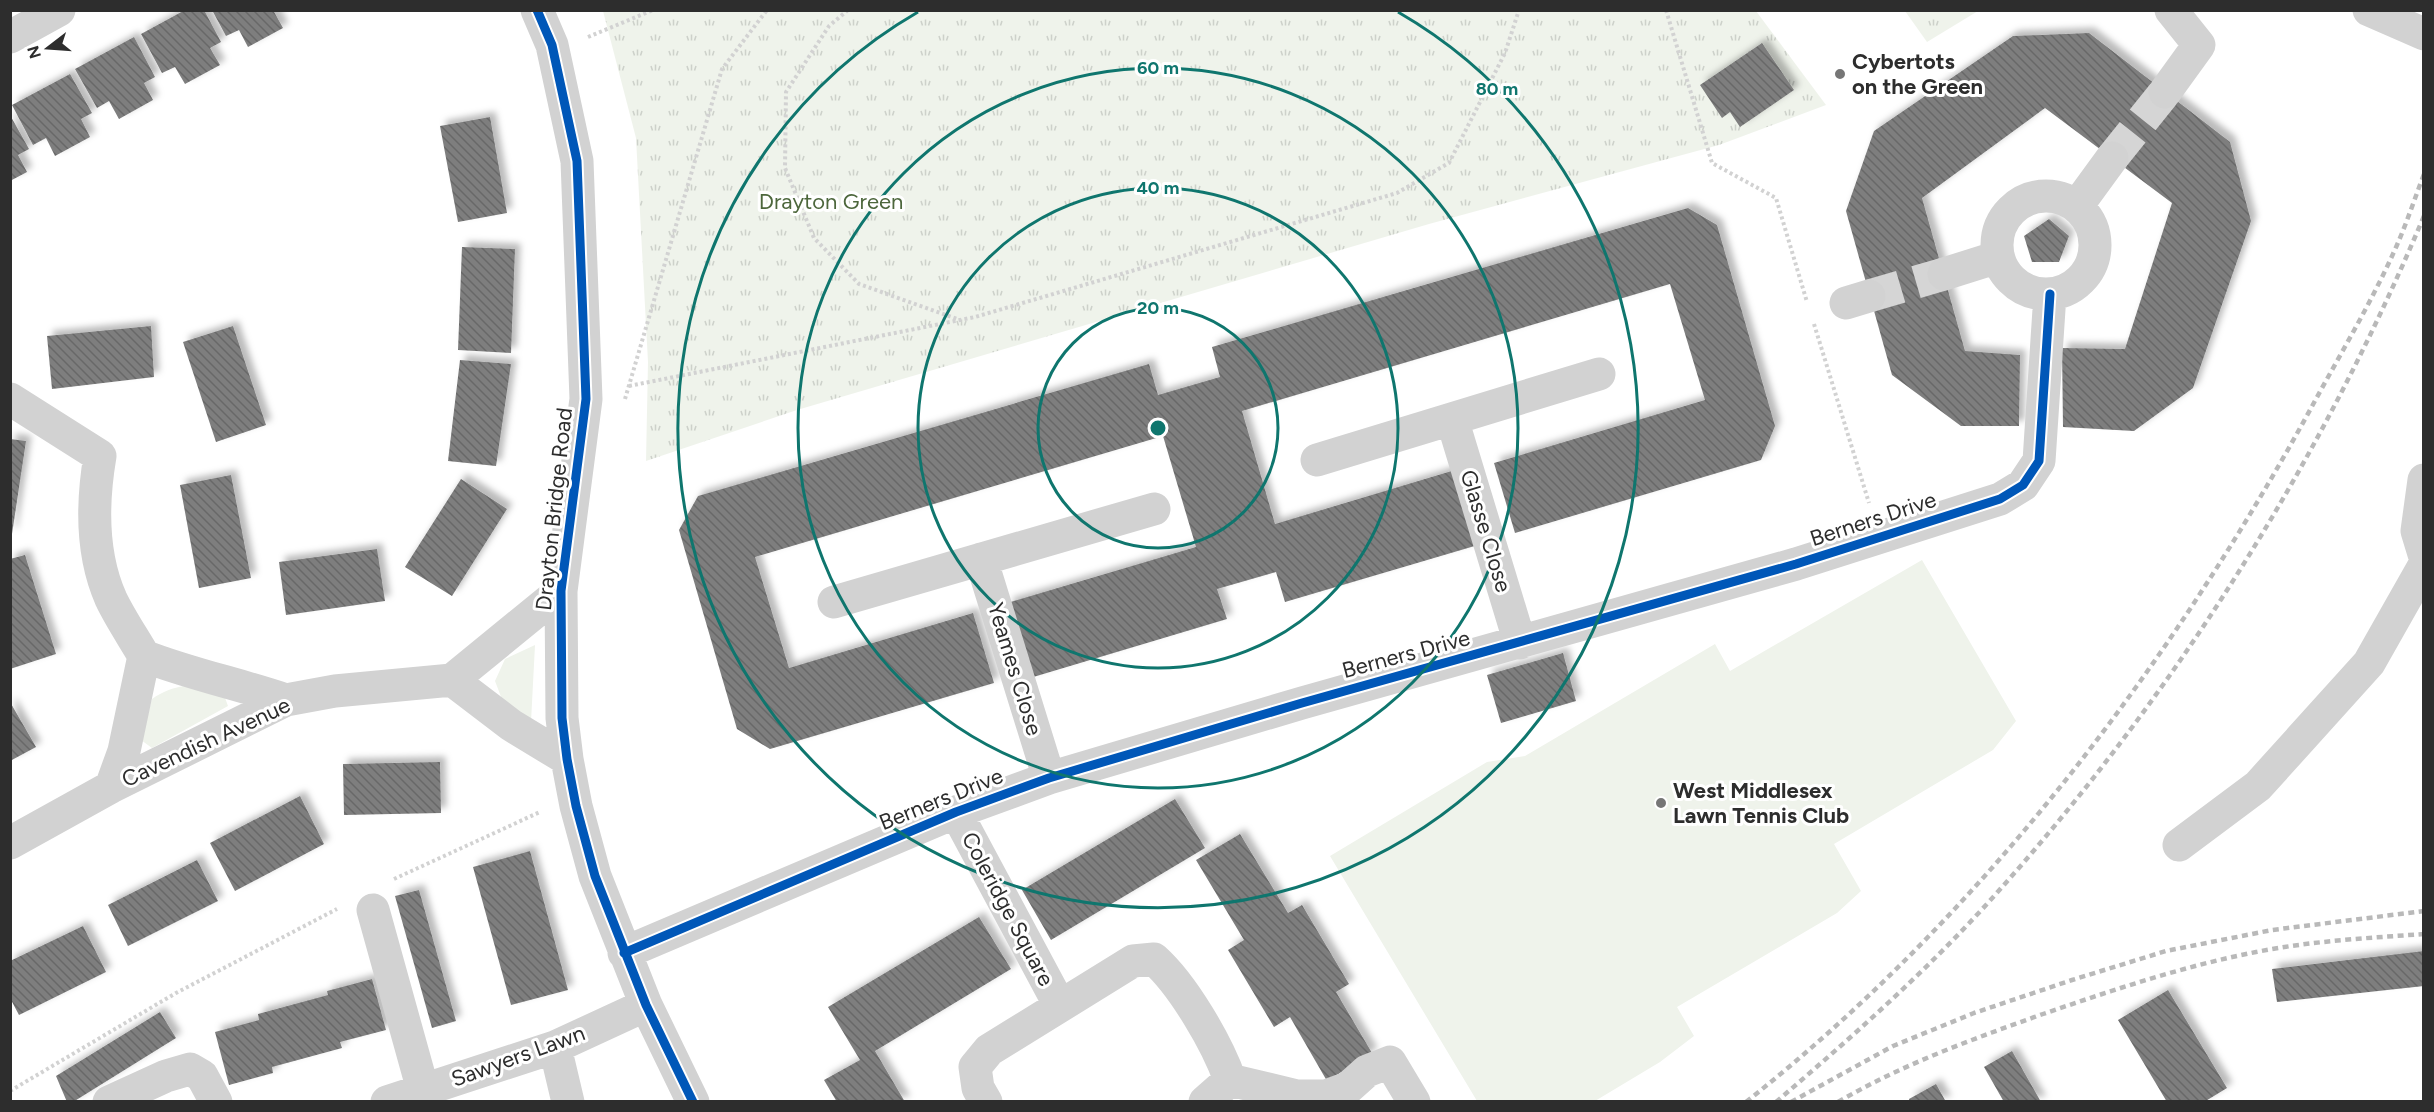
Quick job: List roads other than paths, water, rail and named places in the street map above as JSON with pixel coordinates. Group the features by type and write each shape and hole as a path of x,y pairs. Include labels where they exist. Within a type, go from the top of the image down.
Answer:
{"street":[{"path":"10,37 59,10"},
{"name":"Drayton Bridge Road","path":"537,10 552,45 577,160 586,399 561,591 562,718 567,759 576,806 595,876 646,1005 693,1101"},
{"path":"2165,92 2199,45 2171,10"},
{"path":"2369,10 2424,34"},
{"path":"2077,206 2112,158"},
{"path":"2048,196 2063,199 2077,206 2087,218 2094,234 2095,250 2090,267 2080,281 2066,290 2050,294 2036,293 2012,281 1998,257 2000,228 2007,214 2018,204 2032,197 2048,196"},
{"path":"1944,274 1998,257"},
{"name":"Berners Drive","path":"624,953 956,812 1049,778 1312,700 1520,643 1879,538 2000,499 2023,486 2040,461 2050,294"},
{"path":"1317,460 1599,374"},
{"path":"10,399 100,456 95,484 94,520 101,570 111,600 144,656 184,672 242,685 286,700"},
{"name":"Glasse Close","path":"1452,419 1520,643"},
{"path":"2424,480 2417,531 2424,554"},
{"path":"834,602 1154,509"},
{"name":"Yeames Close","path":"981,559 1049,778"},
{"path":"2179,845 2258,786 2369,663 2424,566"},
{"path":"561,591 452,680 511,725 567,759"},
{"path":"111,787 124,751 144,656"},
{"name":"Cavendish Avenue","path":"10,843 111,787 286,700 335,691 452,680"},
{"name":"Coleridge Square","path":"956,812 1060,1006"},
{"path":"369,899 434,1092"},
{"name":"Coleridge Square","path":"986,1101 978,1088 975,1067 989,1050 1133,961 1154,959 1170,973 1222,1058 1230,1080"},
{"name":"Sawyers Lawn","path":"387,1101 434,1092 555,1047 646,1005"},
{"path":"555,1047 568,1101"},
{"path":"1205,1101 1230,1080 1297,1096 1326,1096 1348,1088 1367,1071 1390,1062 1414,1101"},
{"path":"109,1101 166,1076 190,1070 202,1076 216,1101"}],"tunnel":[{"path":"2112,158 2165,92"},
{"path":"1869,296 1944,274"}],"railway":[{"path":"1746,1102 1832,1030 1913,953 1990,871 2062,784 2130,695 2194,602 2254,507 2310,410 2387,266 2424,174"},
{"path":"1776,1102 1889,1002 1970,922 2061,818 2123,739 2238,574 2290,487 2338,399 2383,308 2424,216"},
{"path":"1791,1102 1893,1046 1974,1013 2166,951 2272,930 2424,911"},
{"path":"1838,1102 1913,1064 1965,1043 2069,1005 2175,971 2277,948 2340,940 2424,934"}],"place":[{"name":"Cybertots on the Green","path":"1840,74"},
{"name":"West Middlesex Lawn Tennis Club","path":"1661,803"}],"park label":[{"name":"Drayton Green","path":"831,201"}]}
